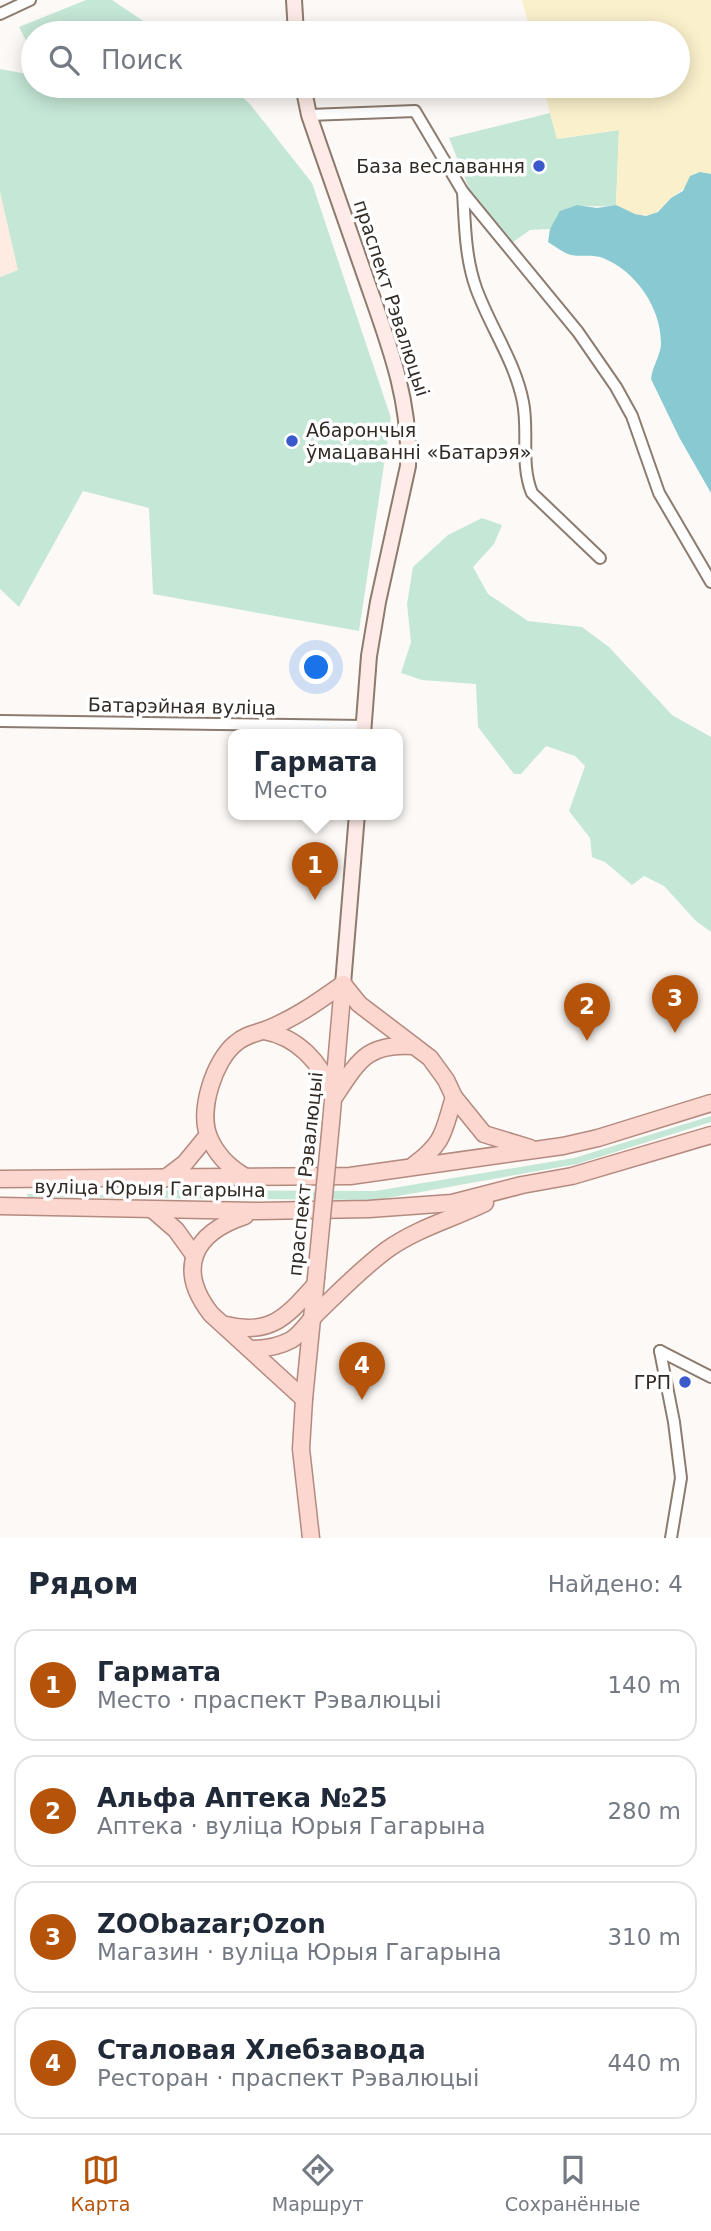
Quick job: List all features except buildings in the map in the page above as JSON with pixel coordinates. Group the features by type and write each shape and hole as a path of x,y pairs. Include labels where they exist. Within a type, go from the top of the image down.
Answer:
{"main road":[{"path":"294,0 295,21"},
{"name":"праспект Рэвалюцыі","path":"305,98 309,116 372,297 406,408 408,466 375,616 369,656 364,729"},
{"name":"праспект Рэвалюцыі","path":"311,1538 301,1450 304,1399 334,1098 357,820"},
{"path":"244,1176 224,1161 208,1135 206,1114 216,1069 233,1045 243,1037 264,1031 318,1003 343,984 359,1004 430,1058 454,1097 484,1133 536,1150"},
{"path":"264,1031 288,1038 312,1058 327,1080 334,1098"},
{"path":"334,1098 364,1056 388,1046 414,1046"},
{"path":"412,1166 441,1141 454,1097"},
{"name":"вуліца Юрыя Гагарына","path":"0,1179 350,1176 536,1150 598,1138 711,1103"},
{"path":"164,1179 185,1163 208,1135"},
{"name":"вуліца Юрыя Гагарына","path":"0,1206 258,1212 369,1209 452,1203 522,1185 572,1176 711,1135"},
{"path":"250,1349 277,1346 301,1333 366,1266 412,1234 522,1185"},
{"path":"153,1210 176,1230 194,1255"},
{"path":"258,1212 228,1221 213,1230 194,1255 192,1271 195,1287 206,1308 304,1399"},
{"path":"224,1324 252,1329 272,1325 291,1311 316,1282"}],"street":[{"path":"0,14 30,0"},
{"path":"309,116 415,111 463,192 578,332 616,387 632,416 659,493 711,582"},
{"path":"463,192 468,260 476,288 511,363 523,403 526,479 532,493 600,558"},
{"name":"Батарэйная вуліца","path":"0,721 324,729"},
{"path":"671,1538 681,1478 674,1422 660,1351 711,1377"}],"shaded area":[{"path":"0,192 18,270 0,277"}],"green space":[{"path":"86,0 112,0 143,21 34,21"},
{"path":"0,69 21,73 21,98 243,98 249,103 312,183 391,418 359,631 153,594 149,508 83,491 19,607 0,589 0,277 18,270 0,192"},
{"name":"База веславання","path":"550,113 557,139 619,130 616,205 571,207 557,218 550,229 530,230 513,242 471,193 449,138"},
{"path":"482,518 502,525 494,544 473,567 488,594 528,621 582,627 609,647 672,715 711,737 711,932 696,921 664,886 644,876 632,885 605,862 592,857 590,838 569,811 585,766 575,756 546,746 521,774 514,774 478,727 476,684 422,680 401,673 411,642 407,604 413,567 448,535"},
{"path":"711,1116 711,1122 577,1164 376,1200 28,1197 27,1194 110,1195 124,1190 375,1191 574,1158"}],"sand":[{"path":"522,0 711,0 711,174 700,172 660,209 648,215 637,214 616,205 619,130 557,139 546,98 690,98 690,21 528,21"}],"water":[{"path":"700,172 711,174 711,493 679,437 651,379 660,352 660,330 657,317 644,292 636,281 615,264 599,257 568,254 548,242 550,229 560,211 577,205 597,208 616,205 646,216 658,212 671,198 683,191 690,176"}],"place":[{"name":"База веславання","path":"539,166"},
{"name":"Абарончыя ўмацаванні «Батарэя»","path":"292,441"},
{"name":"Гармата","path":"315,900"},
{"name":"ZOObazar;Ozon","path":"675,1033"},
{"name":"Альфа Аптека №25","path":"587,1041"},
{"name":"ГРП","path":"685,1382"},
{"name":"Сталовая Хлебзавода","path":"362,1400"}]}
